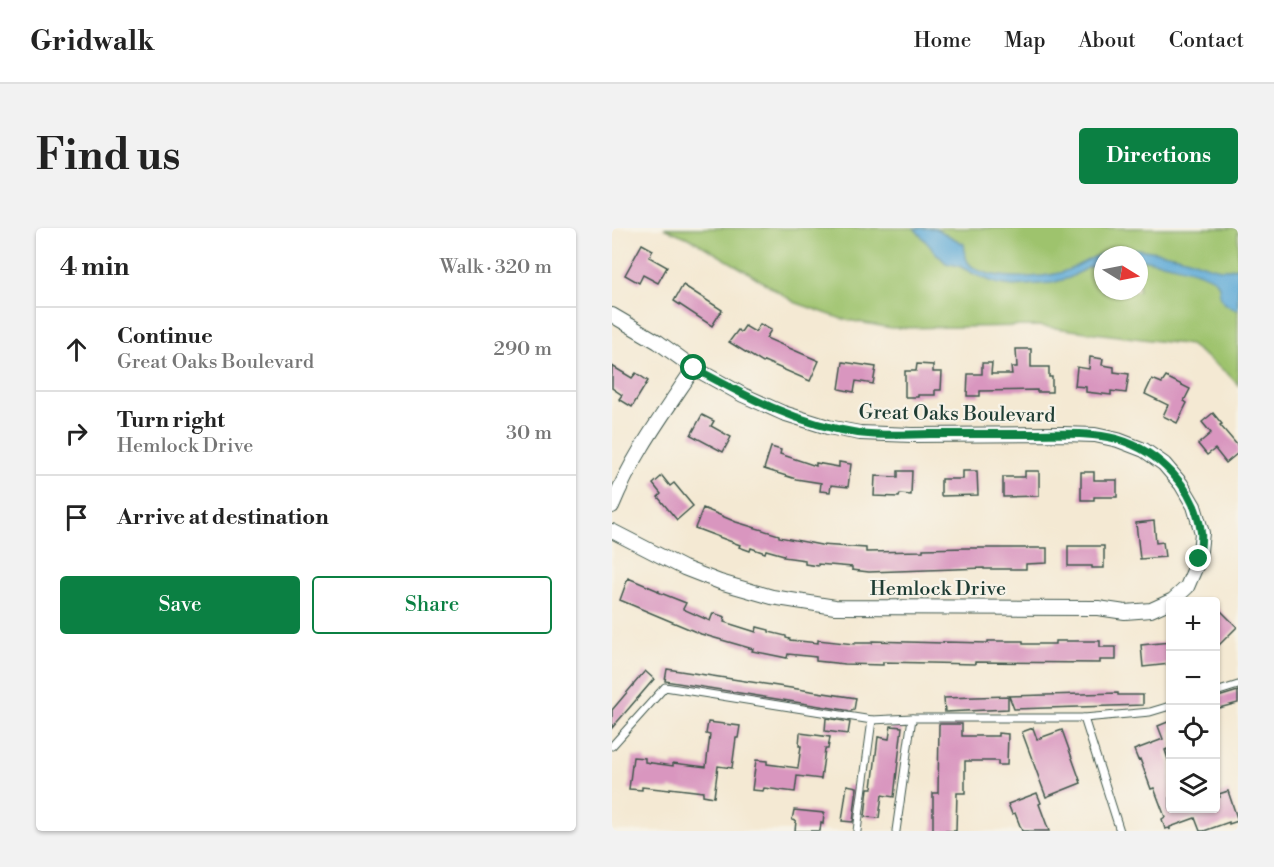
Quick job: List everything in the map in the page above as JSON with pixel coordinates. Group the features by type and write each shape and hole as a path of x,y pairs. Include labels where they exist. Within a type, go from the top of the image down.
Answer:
{"street":[{"name":"Great Oaks Boulevard","path":"612,315 658,342 694,368 743,395 783,413 828,427 860,433 1063,434 1095,435 1118,440 1144,450 1164,464 1181,484 1194,506"},
{"path":"612,506 633,461 694,368"},
{"name":"Hemlock Drive","path":"612,531 684,568 720,582 772,597 835,608 1098,608 1125,612 1151,610 1173,600 1187,587 1199,559 1202,533 1194,506"}],"lane":[{"path":"1220,690 1238,685"},
{"path":"612,746 665,687 872,720 1084,718 1150,712 1166,707"},
{"path":"896,831 912,718"},
{"path":"1084,718 1120,831"},
{"path":"857,831 872,720"}],"green space":[{"path":"664,228 1238,228 1238,385 1228,374 1190,345 1039,326 891,328 842,319 794,302 691,239"}],"water":[{"path":"914,228 935,228 964,244 968,262 986,273 999,276 1029,277 1056,274 1094,257 1094,266 1069,278 1052,283 1013,286 998,284 959,266 946,263"},
{"path":"1148,251 1170,254 1212,267 1226,269 1238,266 1238,310 1223,301 1218,284 1212,278 1148,261"}],"building":[{"path":"642,244 653,250 649,257 667,267 658,283 643,275 639,283 625,275"},
{"path":"683,285 722,310 712,326 674,301"},
{"path":"760,324 771,330 766,338 819,361 810,381 764,361 763,363 729,342 738,330 741,332 745,326 755,332"},
{"path":"1016,349 1031,349 1031,367 1049,367 1052,392 980,391 980,396 967,396 968,374 982,374 982,363 992,363 991,374 1012,374 1011,367 1017,367"},
{"path":"1090,357 1103,359 1102,365 1114,367 1114,372 1129,374 1126,393 1111,391 1111,395 1086,392 1086,387 1075,386 1077,367 1089,369"},
{"path":"843,362 876,367 873,384 856,381 854,392 839,389"},
{"path":"917,364 933,365 933,372 942,372 941,390 935,390 935,395 905,397 905,371 916,371"},
{"path":"612,366 632,378 636,373 648,381 632,407 619,399 622,395 612,388"},
{"path":"1166,377 1190,389 1184,401 1187,403 1177,423 1163,416 1168,405 1145,394 1152,379 1162,383"},
{"path":"1213,413 1238,446 1238,453 1226,463 1215,449 1207,455 1198,444 1211,433 1202,422"},
{"path":"702,415 714,421 711,426 731,437 723,452 691,435"},
{"path":"771,447 781,450 780,454 816,466 816,463 839,467 839,462 851,464 848,487 831,485 830,492 820,491 821,483 796,479 764,469"},
{"path":"898,471 912,471 911,495 874,496 875,476 898,477"},
{"path":"963,471 977,471 978,495 941,496 941,479 963,479"},
{"path":"1025,471 1039,471 1039,496 1003,497 1003,477 1025,477"},
{"path":"1081,472 1094,472 1094,480 1117,480 1117,497 1094,497 1094,500 1081,500"},
{"path":"662,476 670,486 674,483 693,506 677,520 658,497 661,494 653,484"},
{"path":"703,508 736,522 779,535 779,537 821,545 866,548 866,552 1047,548 1047,563 1026,564 1026,569 984,568 869,572 852,570 852,567 805,564 805,560 783,557 784,555 766,550 765,553 751,548 750,551 695,528"},
{"path":"1154,521 1156,543 1163,542 1165,557 1140,559 1136,523"},
{"path":"1068,546 1104,546 1104,568 1068,566"},
{"path":"628,578 686,603 683,609 710,621 713,613 725,617 724,622 756,632 757,627 769,630 769,632 786,636 790,640 854,644 872,643 872,641 988,643 988,641 1023,641 1023,644 1055,644 1055,641 1100,641 1100,647 1116,647 1116,660 1100,660 1100,663 883,662 883,665 816,661 816,657 788,654 787,658 752,651 753,649 701,634 620,600"},
{"path":"1220,610 1237,627 1220,644"},
{"path":"1166,642 1166,664 1143,667 1141,645"},
{"path":"667,669 856,698 854,710 665,681"},
{"path":"645,671 654,679 612,728 612,710"},
{"path":"1238,691 1238,703 1220,708 1220,696"},
{"path":"1118,693 1118,695 1143,695 1143,705 1014,709 1009,696"},
{"path":"1008,696 1008,709 945,712 944,698"},
{"path":"826,718 850,722 848,734 825,731"},
{"path":"708,722 740,726 732,768 718,766 714,797 703,795 703,792 670,788 670,790 642,787 642,790 629,789 633,757 645,758 645,762 673,766 673,763 706,767 710,735 706,734"},
{"path":"1166,723 1166,813 1220,813 1220,794 1228,791 1238,821 1200,831 1195,818 1170,827 1170,830 1165,829 1162,819 1165,817 1154,788 1151,789 1140,759 1138,760 1134,750 1163,739 1158,726"},
{"path":"939,724 962,724 962,736 1008,734 1007,765 998,765 998,761 965,761 965,793 957,793 956,831 933,831 933,793 938,793"},
{"path":"891,726 902,727 894,797 882,795 879,818 865,817 868,788 872,788 878,737 889,739"},
{"path":"1033,728 1037,739 1062,730 1081,783 1046,797 1022,732"},
{"path":"800,733 830,737 828,749 825,749 821,779 797,776 795,792 764,788 763,791 752,790 756,760 767,761 767,764 798,768"},
{"path":"847,785 857,787 853,822 842,821"},
{"path":"1037,793 1049,831 1022,831 1015,813 1012,814 1008,804"},
{"path":"794,810 824,813 820,831 795,831 796,821 792,820"}],"route":[{"path":"694,368 743,395 783,413 828,427 860,433 1063,434 1095,435 1118,440 1144,450 1164,464 1181,484 1194,506 1202,533 1199,559"}]}
